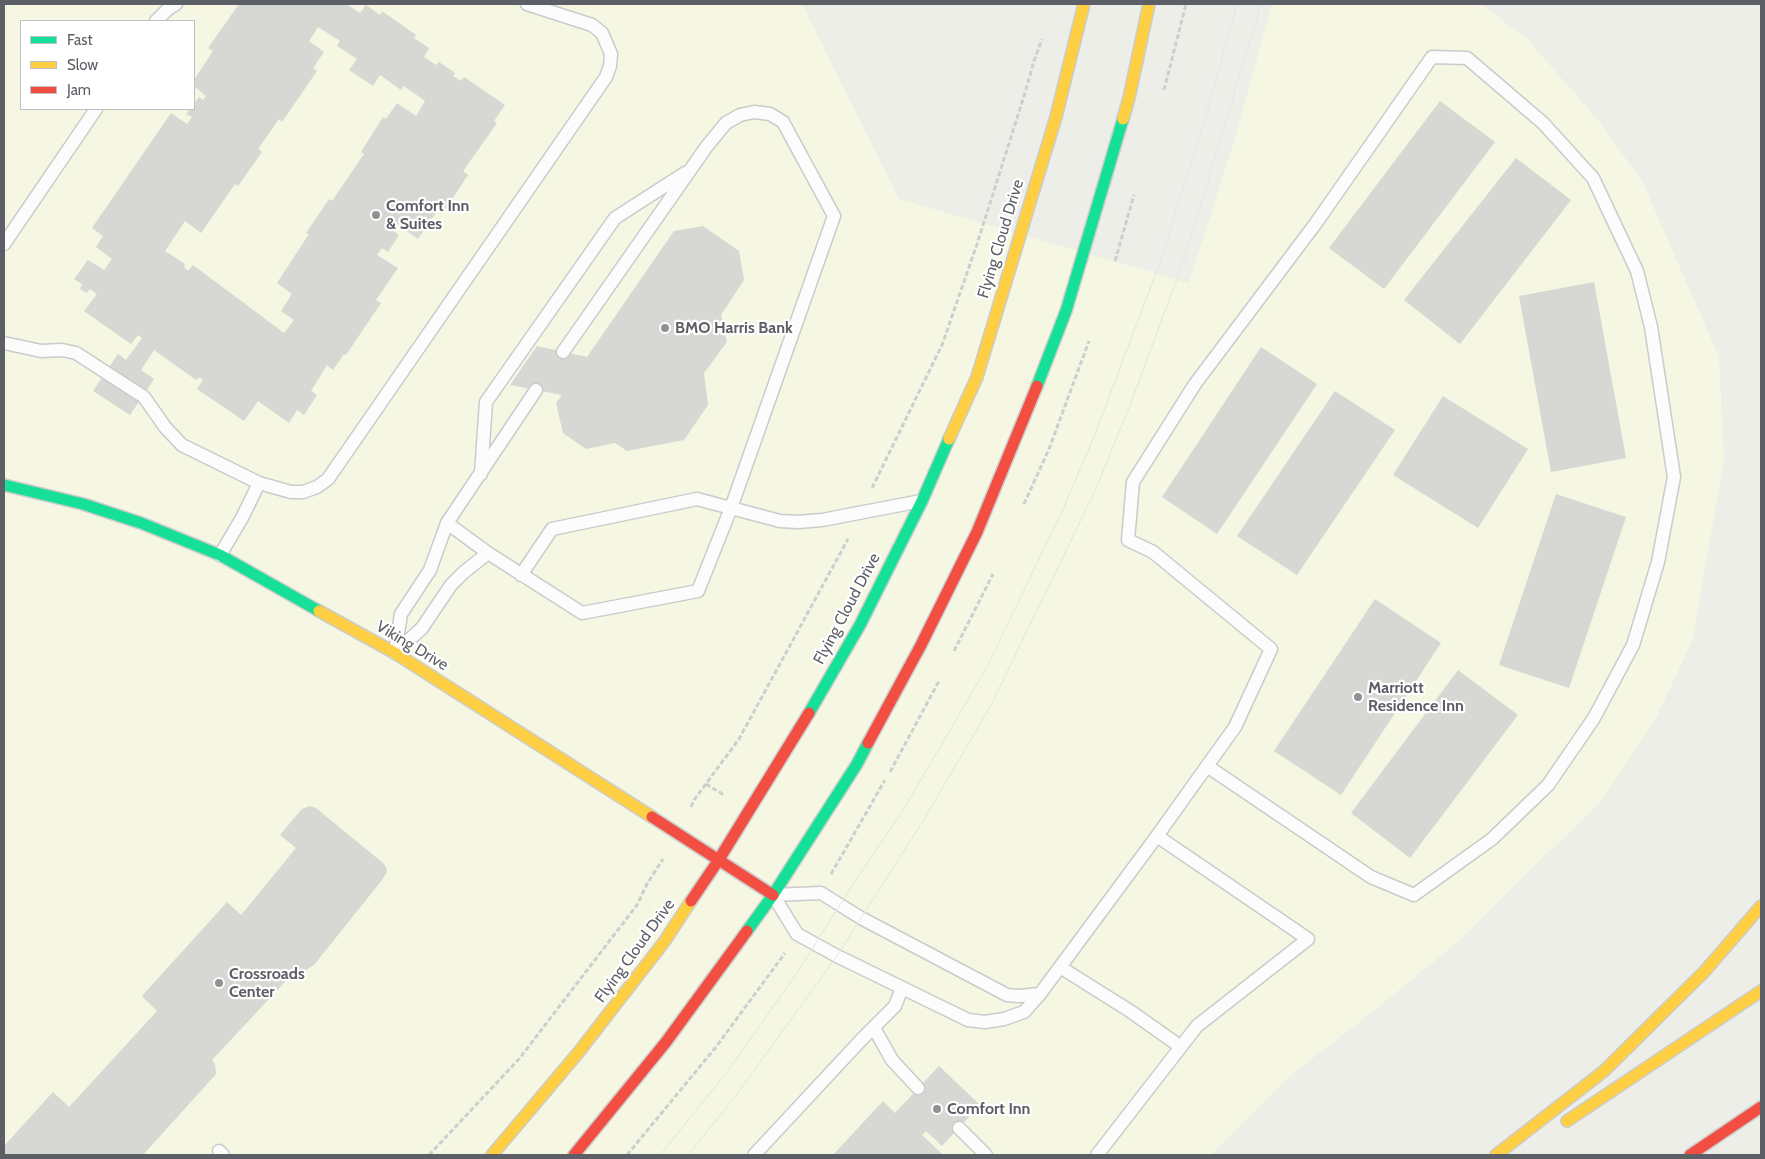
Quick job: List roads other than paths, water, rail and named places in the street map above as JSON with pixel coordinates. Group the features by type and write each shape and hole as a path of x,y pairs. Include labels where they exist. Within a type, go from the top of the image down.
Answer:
{"main road":[{"name":"Flying Cloud Drive","path":"492,1155 578,1053 664,942 791,744 860,625 922,501 976,377 1056,117 1084,4"},
{"path":"574,1155 676,1028 773,895 857,764 977,532 1066,311 1128,98 1149,4"},
{"name":"Viking Drive","path":"4,485 83,504 142,523 220,555 394,652 773,895"},
{"path":"1496,1155 1604,1071 1705,971 1761,906"},
{"path":"1557,1128 1761,991"},
{"path":"1690,1155 1761,1107"}],"lane":[{"path":"157,20 176,4"},
{"path":"4,344 76,353 144,397 165,427 182,445 259,483 291,492 303,492 317,487 328,479 606,77 610,66 610,54 602,33 592,25 527,4"},
{"path":"1040,994 1007,995 862,918 821,893 773,895 797,934 968,1020 986,1022 1004,1019 1024,1012 1040,994 1157,836 1234,727 1271,649 1153,552 1128,540 1133,482 1195,384 1316,223 1432,57 1467,58 1543,123 1593,178 1637,271 1652,335 1674,477 1658,562 1634,645 1594,718 1548,785 1492,839 1414,895 1371,878 1207,766"},
{"path":"4,244 95,110"},
{"path":"448,523 521,575 582,612 698,591 731,508 834,216 783,122 770,114 754,112 740,115 726,123 707,146 563,352"},
{"path":"481,474 486,402 615,218 691,169"},
{"path":"394,652 401,614 430,570 448,523 536,390"},
{"path":"220,555 242,518 259,483"},
{"path":"521,575 552,529 697,499 780,521 798,522 822,520 922,501"},
{"path":"394,652 422,628 451,585 488,553"},
{"path":"1097,1155 1197,1026 1308,939 1157,836"},
{"path":"1060,967 1130,1011 1181,1047"},
{"path":"754,1155 895,1006 902,988"},
{"path":"874,1028 892,1060 918,1088"},
{"path":"959,1128 986,1155"}],"tram line":[{"path":"660,1155 727,1072 797,973 855,881 902,812 987,667 1063,509 1094,437 1159,265 1203,126 1237,4"},
{"path":"688,1155 734,1098 837,956 923,821 990,707 1093,495 1129,408 1184,260 1261,4"}],"place":[{"name":"Comfort Inn & Suites","path":"376,215"},
{"name":"BMO Harris Bank","path":"665,328"},
{"name":"Marriott Residence Inn","path":"1358,697"},
{"name":"Crossroads Center","path":"219,983"},
{"name":"Comfort Inn","path":"937,1109"}]}
